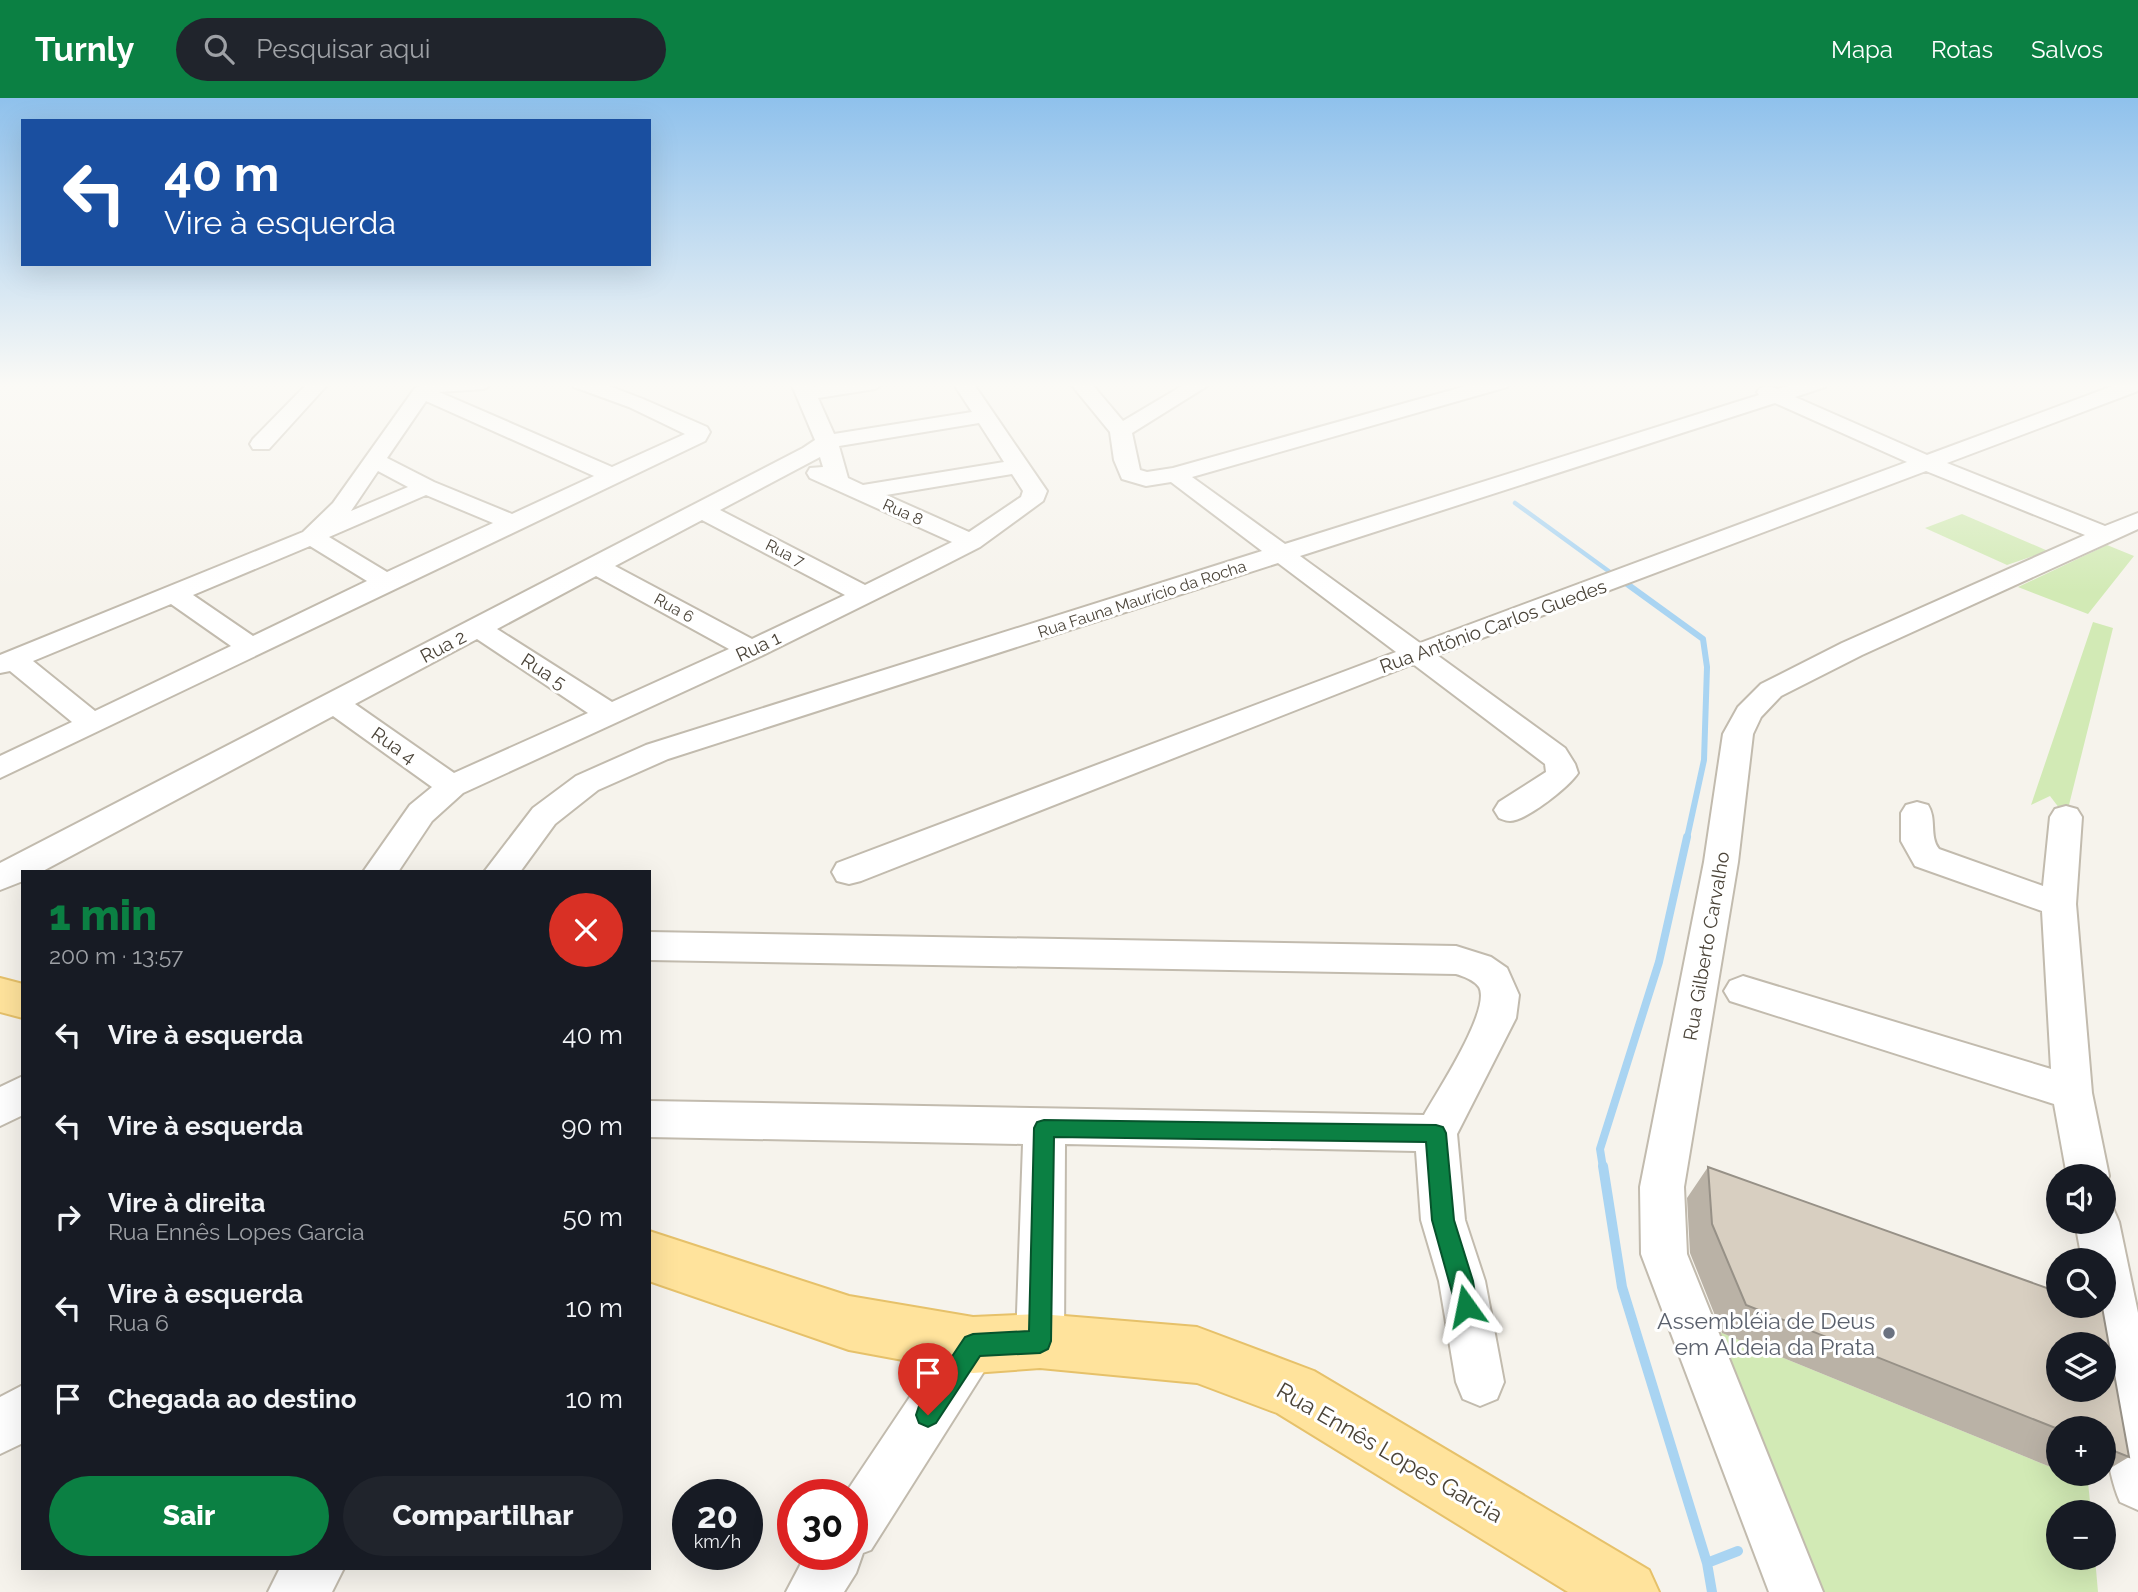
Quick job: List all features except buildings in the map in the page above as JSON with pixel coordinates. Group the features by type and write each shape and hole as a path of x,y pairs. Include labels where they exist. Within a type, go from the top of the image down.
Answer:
{"main road":[{"path":"0,995 21,1000"},
{"name":"Rua Ennês Lopes Garcia","path":"651,1257 849,1323 973,1345 1040,1341 1196,1355 1294,1391 1626,1592"}],"street":[{"path":"312,537 341,508 381,453"},
{"path":"560,453 611,475"},
{"path":"0,768 660,453"},
{"name":"Rua 2","path":"0,877 336,704 810,453"},
{"path":"830,453 837,479"},
{"name":"Rua 1","path":"381,870 421,813 452,786 751,650 971,542 1031,500 1035,491 1009,453"},
{"path":"1124,453 1130,474 1146,480 1175,475 1254,453"},
{"name":"Rua Fauna Maurício da Rocha","path":"503,870 536,826 587,783 657,752 1602,453"},
{"path":"1904,453 1927,463 2122,527"},
{"name":"Rua Antônio Carlos Guedes","path":"849,872 1415,654 1954,453"},
{"path":"376,461 426,487 512,522"},
{"name":"Rua 8","path":"792,464 837,479 971,542"},
{"path":"861,492 1018,466"},
{"path":"1175,475 1554,755 1562,773 1510,810"},
{"path":"7,662 312,537 426,487"},
{"name":"Rua 7","path":"704,511 865,595"},
{"name":"Rua Gilberto Carvalho","path":"1796,1592 1664,1254 1662,1187 1721,862 1738,734 1748,713 1771,690 1852,649 2122,527"},
{"path":"312,537 386,582"},
{"name":"Rua 6","path":"598,566 751,650"},
{"path":"174,594 251,647"},
{"name":"Rua 5","path":"478,628 611,715"},
{"path":"7,662 93,724"},
{"name":"Rua 4","path":"336,704 452,786"},
{"path":"1917,813 1918,848 1922,856 2059,904"},
{"path":"2066,817 2059,904 2072,1093 2086,1164"},
{"path":"0,884 21,893"},
{"path":"651,946 1456,960 1478,967 1494,978 1500,995 1497,1018 1436,1133 1443,1220 1462,1281 1480,1382"},
{"path":"1743,992 2072,1093"},
{"path":"0,1109 21,1094"},
{"path":"651,1119 1436,1133"},
{"path":"1040,1341 1044,1128"},
{"path":"2099,1234 2122,1352 2138,1484"},
{"path":"868,1506 973,1345"},
{"path":"0,1429 21,1412"},
{"path":"295,1592 315,1570"},
{"path":"813,1592 827,1570"}],"green space":[{"path":"1962,514 2048,551 2007,565 1925,528"},
{"path":"2107,545 2134,556 2088,614 2018,587"},
{"path":"2093,622 2113,628 2066,817 2050,796 2031,805"},
{"path":"1715,1330 2046,1465 2046,1486 2088,1486 2090,1500 2046,1500 2046,1570 2096,1570 2098,1592 1818,1592"}],"waterway":[{"path":"1515,503 1625,583"},
{"path":"1623,581 1703,639 1707,667 1704,760 1687,838"},
{"path":"1603,1168 1600,1149 1659,962 1687,837"},
{"path":"1603,1166 1622,1287 1707,1563"},
{"path":"1707,1563 1738,1551"},
{"path":"1707,1563 1712,1592"}],"place":[{"name":"Assembléia de Deus em Aldeia da Prata","path":"1889,1333"}],"route":[{"path":"928,1415 973,1345 1040,1341 1044,1128 1436,1133 1443,1220 1462,1281 1466,1306"}]}
